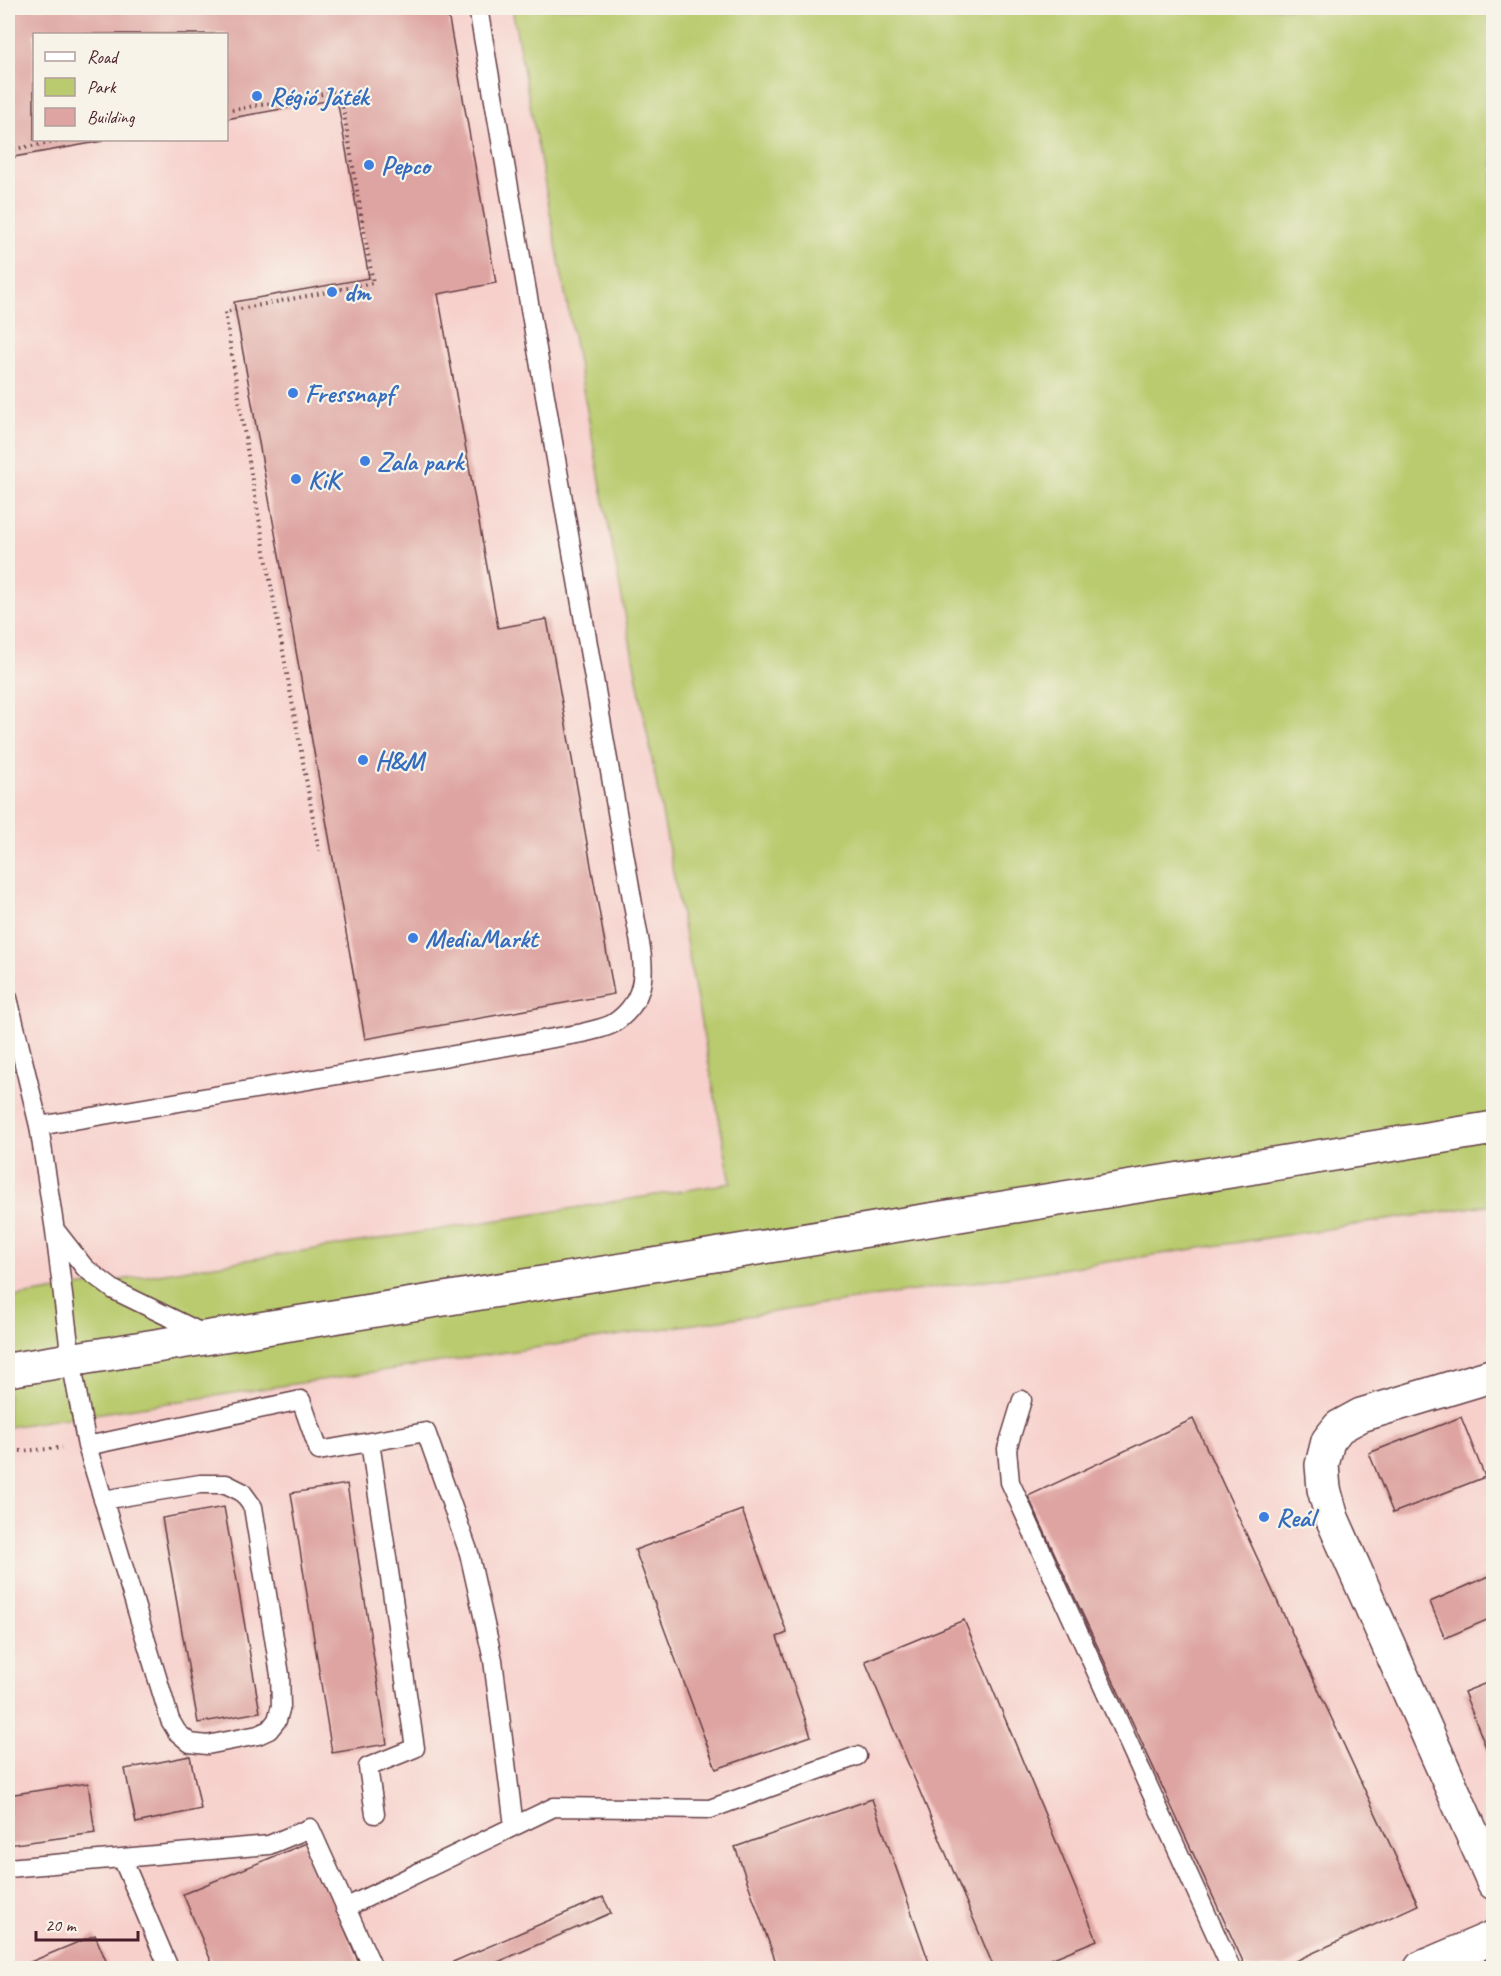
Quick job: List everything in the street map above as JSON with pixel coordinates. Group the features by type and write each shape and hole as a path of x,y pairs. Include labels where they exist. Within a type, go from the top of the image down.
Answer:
{"main road":[{"path":"8,1370 1494,1128"},
{"path":"1494,1375 1361,1415 1339,1427 1328,1442 1322,1465 1324,1489 1332,1518 1494,1883"},
{"path":"1422,1968 1494,1937"}],"lane":[{"path":"39,1126 583,1033 613,1024 630,1009 643,987 643,961 478,8"},
{"path":"8,998 39,1126 55,1231 70,1360 87,1446 103,1500 170,1720 177,1732 190,1743 207,1745 258,1735 269,1730 277,1720 280,1706 280,1675 253,1507 242,1492 226,1484 200,1484 103,1500"},
{"path":"55,1231 85,1268 114,1290 210,1337"},
{"path":"87,1446 301,1400 319,1451 426,1432 469,1553 493,1660 514,1826"},
{"path":"1022,1400 1007,1449 1010,1482 1231,1968"},
{"path":"370,1442 415,1748 368,1767 375,1814"},
{"path":"345,1908 554,1807 710,1809 858,1756"},
{"path":"8,1868 269,1845 310,1828 373,1968"},
{"path":"122,1858 169,1968"}],"path":[{"path":"228,111 340,91 373,283 225,312 251,474 319,851"},
{"path":"8,150 61,141"},
{"path":"8,1452 87,1446"}],"shaded area":[{"path":"8,8 512,8 731,1183 8,1298"},
{"path":"1493,1204 1493,1968 8,1968 8,1427"}],"green space":[{"path":"512,8 1493,8 1493,1204 8,1427 8,1298 731,1183"}],"building":[{"name":"Zala park","path":"8,8 447,8 496,283 438,294 498,628 547,619 614,994 365,1039 234,302 369,278 337,99 228,119 228,33 33,33 33,141 103,141 8,158"},
{"path":"1461,1417 1485,1477 1393,1513 1369,1453"},
{"path":"1193,1419 1418,1905 1280,1968 1246,1968 1028,1496"},
{"path":"347,1484 387,1744 332,1753 291,1493"},
{"path":"224,1507 260,1712 198,1723 162,1518"},
{"path":"742,1510 787,1633 777,1637 811,1736 716,1769 635,1550"},
{"path":"1494,1574 1494,1617 1445,1638 1430,1602"},
{"path":"964,1620 1097,1940 1029,1968 994,1968 865,1661"},
{"path":"1494,1680 1494,1765 1493,1765 1464,1692"},
{"path":"190,1756 201,1809 136,1823 125,1769"},
{"path":"88,1783 95,1833 8,1845 8,1795"},
{"path":"872,1799 931,1968 778,1968 735,1847"},
{"path":"309,1842 361,1968 214,1968 183,1894"},
{"path":"603,1897 611,1913 484,1968 439,1968"},
{"path":"95,1935 109,1968 16,1968"}],"place":[{"name":"Régió Játék","path":"257,96"},
{"name":"Pepco","path":"369,165"},
{"name":"dm","path":"332,292"},
{"name":"Fressnapf","path":"293,393"},
{"name":"Zala park","path":"365,461"},
{"name":"KiK","path":"296,479"},
{"name":"H&M","path":"363,760"},
{"name":"MediaMarkt","path":"413,938"},
{"name":"Reál","path":"1264,1517"}]}
